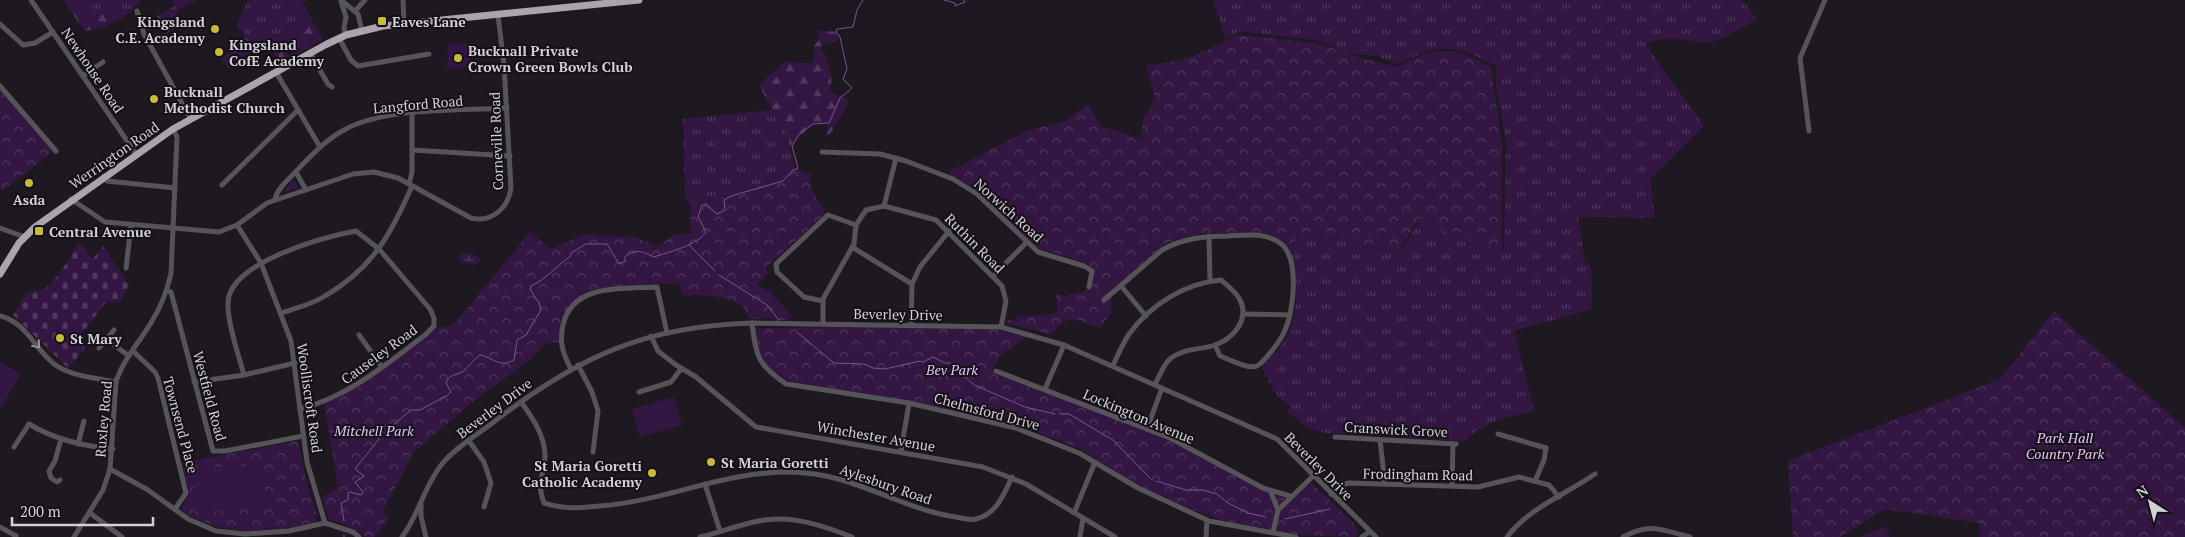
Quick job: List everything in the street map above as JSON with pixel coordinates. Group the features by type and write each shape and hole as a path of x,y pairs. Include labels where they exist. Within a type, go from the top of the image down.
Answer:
{"highway":[{"name":"Werrington Road","path":"0,274 25,237 71,199 190,118 342,37 362,31 404,24 638,0"}],"street":[{"name":"Newhouse Road","path":"31,0 84,75 136,154"},
{"path":"341,0 355,11 360,19 362,31"},
{"path":"341,0 346,17 342,37 351,60 358,66 429,54"},
{"path":"355,11 365,0"},
{"path":"403,0 404,24"},
{"path":"1809,131 1800,58 1825,0"},
{"path":"137,12 144,34 190,118"},
{"name":"Corneville Road","path":"71,199 106,222 131,226 216,232 237,225 265,204 362,173 385,174 410,185 471,218 489,217 501,209 509,198 510,156 498,15"},
{"path":"0,24 23,45 36,43 53,32"},
{"path":"310,53 328,84 332,87"},
{"path":"84,75 103,62"},
{"path":"276,72 320,147"},
{"path":"0,86 56,151"},
{"name":"Langford Road","path":"275,200 277,193 320,147 344,129 360,122 386,116 507,108"},
{"path":"222,185 298,110"},
{"path":"282,313 324,297 357,273 389,235 412,176 412,114"},
{"name":"Ruxley Road","path":"74,537 103,490 110,469 113,450 116,382 120,369 154,320 167,291 171,274 177,137 173,129"},
{"path":"412,150 510,156"},
{"name":"Norwich Road","path":"822,152 880,154 896,158 965,185 1038,252 1084,266 1092,271 1089,287"},
{"path":"823,324 823,301 852,247 856,225 866,210 884,206 896,158"},
{"path":"296,172 306,190"},
{"path":"103,177 107,181 174,188"},
{"name":"Ruthin Road","path":"884,206 936,220 993,276 1002,286 1006,301 1000,327"},
{"path":"823,301 804,297 777,272 776,264 828,215 856,225"},
{"name":"Woolliscroft Road","path":"237,225 261,263 282,313 291,341 303,436 311,480 325,524"},
{"path":"126,268 131,226"},
{"path":"0,228 25,237"},
{"path":"244,375 229,312 229,296 247,275 261,263 294,248 336,234 356,231 379,249"},
{"path":"912,326 912,284 920,266 949,231"},
{"path":"1104,300 1162,250 1172,244 1209,236 1264,235 1282,244 1293,264 1290,315 1278,343 1256,366 1250,367 1220,356 1215,345"},
{"path":"1209,236 1210,281"},
{"path":"993,276 1026,243"},
{"path":"852,247 912,284"},
{"name":"Causeley Road","path":"300,409 339,396 382,368 431,330 434,318 379,249"},
{"path":"1113,365 1130,333 1146,316 1178,291 1210,281 1221,280 1232,289 1241,301 1243,314 1241,324 1228,339 1215,345 1178,354 1170,359 1155,384"},
{"path":"1121,286 1146,316"},
{"path":"571,369 564,357 562,346 564,321 574,303 595,291 657,287 667,332"},
{"name":"Westfield Road","path":"167,291 171,292 213,451 225,451 303,436"},
{"path":"1243,314 1290,315"},
{"path":"0,316 16,322 52,363 84,376 116,382"},
{"name":"Beverley Drive","path":"402,537 409,528 435,474 444,463 469,441 520,402 571,369 619,347 651,336 722,324 752,323 1000,327 1064,345 1277,439 1376,537"},
{"name":"Chelmsford Drive","path":"752,323 756,352 768,370 786,384 909,403 1016,428 1055,442 1095,462 1138,488 1207,520 1296,537"},
{"path":"99,348 114,330"},
{"path":"359,335 382,368"},
{"name":"Winchester Avenue","path":"651,336 658,351 696,377 756,427 901,451 983,467 1012,477 1115,537"},
{"name":"Townsend Place","path":"106,339 131,354 155,372 158,378 186,493 175,509"},
{"path":"1045,389 1064,345"},
{"path":"194,382 244,375 295,363"},
{"path":"578,365 592,392 598,411 593,452"},
{"path":"639,392 671,382 681,368"},
{"name":"Lockington Avenue","path":"996,371 1170,438 1270,490 1290,496"},
{"path":"1147,429 1162,388"},
{"name":"Aylesbury Road","path":"520,402 539,431 542,441 545,455 539,479 540,493 544,503 562,509 627,504 705,484 776,471 817,474 847,482 928,511 965,519 977,518 998,505 1012,477"},
{"path":"901,451 909,403"},
{"path":"78,444 84,421"},
{"path":"14,447 27,422 45,434 60,439 113,450"},
{"path":"1498,434 1546,448 1544,460 1535,480"},
{"name":"Cranswick Grove","path":"1335,437 1455,444 1452,486"},
{"path":"60,439 49,472 51,478 56,482 60,480"},
{"path":"1380,440 1385,484"},
{"path":"469,441 484,462 491,484 484,507"},
{"path":"1074,513 1095,462"},
{"path":"110,469 148,490 200,526 228,533 245,534 299,529 325,524 353,532 359,537"},
{"path":"1509,537 1518,523 1532,512 1560,498 1595,474"},
{"path":"1273,532 1278,510 1290,496 1313,476"},
{"name":"Frodingham Road","path":"1331,494 1340,486 1348,483 1478,487 1519,477 1550,485 1560,498"},
{"path":"705,484 720,531"},
{"path":"1270,490 1278,510"},
{"path":"421,504 421,516 426,537"},
{"path":"90,513 122,537"},
{"path":"1080,537 1083,518"},
{"path":"703,537 766,520 812,523 852,537"},
{"path":"1206,537 1207,520"},
{"path":"406,537 409,528 418,525 425,528"},
{"path":"0,527 16,536"},
{"path":"1623,537 1638,529 1650,527 1690,537"},
{"path":"299,529 300,537"},
{"path":"1362,537 1370,532"}],"green space":[{"path":"63,0 141,0 130,12 116,21 85,31"},
{"path":"63,0 73,0 77,10 86,15 109,10 119,14 119,18 104,28 85,31"},
{"path":"172,0 198,0 179,9 175,18 168,22 170,31 166,34 157,16 175,6"},
{"path":"248,0 300,0 306,20 303,30 279,35 275,41 267,42 267,45 261,43 253,33 242,43 237,42 236,38 245,38 243,30 238,29 237,25"},
{"path":"303,0 306,10 322,40 293,56 286,44 283,46 290,58 280,64 266,42 275,41 279,35 285,35 290,29 298,27 303,29 306,20 299,15 299,3"},
{"path":"1213,0 1742,0 1757,19 1733,34 1719,40 1707,42 1662,39 1645,44 1704,126 1650,179 1655,218 1578,217 1585,263 1590,265 1592,309 1514,331 1534,411 1488,424 1465,441 1326,433 1307,428 1287,411 1290,406 1276,395 1261,366 1280,347 1288,334 1292,322 1295,309 1296,283 1293,258 1289,247 1300,237 1352,241 1371,248 1401,252 1421,217 1451,234 1504,250 1506,143 1496,86 1496,65 1467,52 1454,49 1429,51 1398,64 1378,56 1346,53 1323,41 1239,31 1226,38"},
{"path":"817,30 837,32 838,42 823,44 821,49 830,69 831,87 829,91 847,99 848,104 830,134 826,136 828,123 813,124 790,146 785,127 772,110 759,85 784,62 813,63 814,46 820,38"},
{"path":"253,33 261,43 229,69 221,59"},
{"path":"1236,35 1318,43 1357,57 1396,67 1421,55 1444,51 1455,52 1478,60 1491,68 1502,144 1502,250 1449,234 1419,217 1399,252 1369,247 1351,240 1300,237 1288,247 1276,237 1265,233 1207,233 1166,243 1112,289 1111,313 1100,328 1079,321 1068,320 1051,334 1005,323 1004,319 1015,321 1017,315 1040,316 1058,312 1056,294 1068,297 1069,294 1083,292 1089,288 1092,271 1087,263 1038,248 972,187 948,174 950,171 1026,131 1066,121 1088,104 1101,126 1141,139 1143,119 1155,99 1146,65 1171,62 1193,56"},
{"name":"Bucknall Private Crown Green Bowls Club","path":"467,43 471,66 447,69 448,44"},
{"path":"0,89 54,151 3,190 0,190"},
{"path":"772,110 785,127 795,168 769,183 691,206 685,198 683,119"},
{"name":"Mitchell Park","path":"795,168 811,174 810,185 825,214 765,268 768,273 757,284 766,291 768,289 793,318 778,322 771,318 749,319 742,306 738,303 711,296 683,295 680,283 629,285 594,291 579,298 568,308 560,325 559,342 546,343 529,361 476,399 414,452 382,513 389,517 375,537 366,537 348,526 329,519 322,497 338,487 324,404 357,387 434,327 446,327 456,322 530,232 551,249 585,234 635,237 658,247 673,235 691,233 690,207 769,183"},
{"path":"295,181 298,186 297,189 283,192 292,182"},
{"path":"79,243 93,259 103,246 129,285 120,303 107,301 78,338 85,349 68,368 13,315 26,294 46,288 60,273"},
{"path":"462,252 477,256 481,262 474,265 461,262 458,255"},
{"name":"Park Hall Country Park","path":"2054,311 2185,428 2185,537 1980,537 1980,523 1885,509 1840,537 1793,537 1788,461 2000,379"},
{"name":"Bev Park","path":"864,327 1000,330 1027,337 1001,355 992,370 994,373 1178,444 1268,493 1291,499 1308,483 1313,484 1353,523 1358,531 1356,537 1302,535 1224,521 1175,503 1131,482 1081,449 1020,426 889,397 797,385 777,376 765,363 758,350 755,328"},
{"path":"0,362 21,374 0,409"},
{"path":"674,397 682,425 640,437 632,409"},
{"path":"298,441 307,484 317,515 316,522 281,529 246,531 212,525 196,519 181,510 189,494 181,463"},
{"path":"263,465 266,508 195,512 193,469"},
{"path":"1885,526 1890,537 1860,537"}],"waterway":[{"path":"344,521 341,503 348,500 348,493 361,495 363,492 355,482 364,476 355,469 379,439 377,432 387,425 393,425 411,410 420,410 448,395 451,392 446,383 449,378 464,371 480,355 500,363 514,360 517,340 526,335 541,310 530,289 531,286 571,256 571,253 586,244 607,244 619,264 626,261 624,258 631,253 642,252 654,257 683,248 697,241 706,232 698,217 702,205 706,204 717,214 725,210 724,200 731,196 783,181 792,171 798,168 792,146 799,134 813,124 829,123 840,98 852,88 843,79 847,69 840,37 836,32 837,29 853,27 857,10 863,0"},
{"path":"944,0 955,3 955,6 965,2 964,0"},
{"path":"689,245 715,271"},
{"path":"719,275 767,305 779,320"},
{"path":"798,333 834,363 864,364 873,368 885,369 920,361 923,362 933,357 945,363 950,363 974,385 1025,407 1055,414"},
{"path":"1060,414 1069,414 1113,440 1151,479"},
{"path":"1156,481 1186,490 1203,490 1217,494 1228,503 1248,513 1266,517"},
{"path":"1285,519 1330,509"}],"place":[{"name":"Eaves Lane","path":"382,21"},
{"name":"Kingsland C.E. Academy","path":"215,29"},
{"name":"Kingsland CofE Academy","path":"219,52"},
{"name":"Bucknall Private Crown Green Bowls Club","path":"458,58"},
{"name":"Bucknall Methodist Church","path":"154,99"},
{"name":"Asda","path":"29,183"},
{"name":"Central Avenue","path":"39,231"},
{"name":"St Mary","path":"60,338"},
{"name":"St Maria Goretti","path":"711,462"},
{"name":"St Maria Goretti Catholic Academy","path":"652,473"}]}
